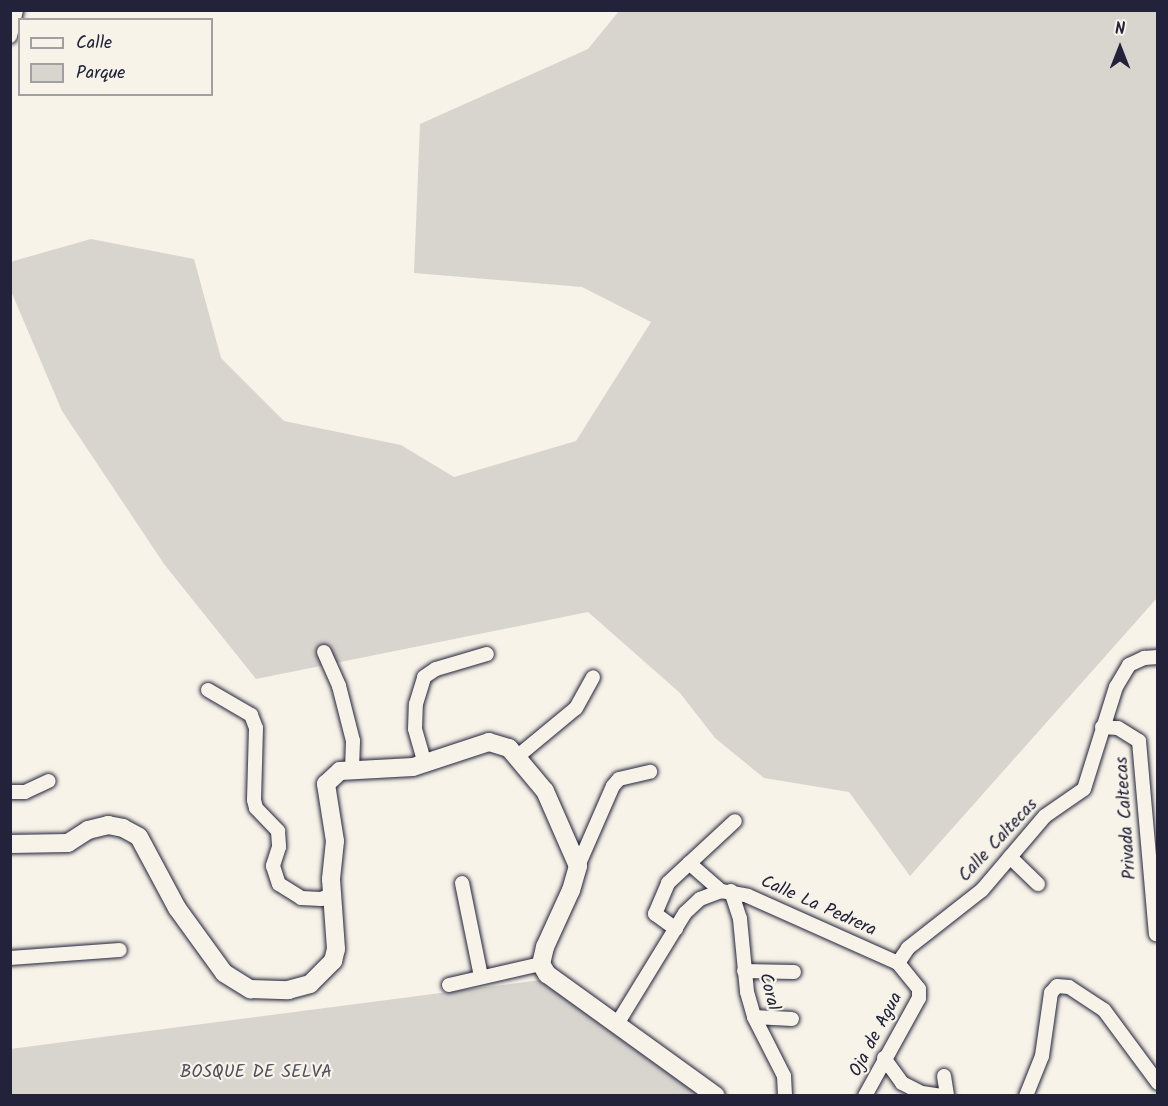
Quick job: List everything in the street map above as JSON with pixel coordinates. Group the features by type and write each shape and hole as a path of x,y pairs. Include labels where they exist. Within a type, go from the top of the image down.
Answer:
{"main road":[{"path":"10,844 68,843 88,830 108,825 139,837 199,943 224,973 250,989 288,990 310,984 326,970 336,949 332,895 335,841 326,784 340,771 425,764 489,742 509,748 545,791 578,866 541,964 554,980 716,1095"}],"street":[{"path":"10,36 16,10"},
{"path":"324,652 339,686 353,741 352,770"},
{"path":"425,764 416,729 420,685 436,669 487,654"},
{"name":"Calle Caltecas","path":"898,963 914,942 982,890 1045,816 1084,789 1116,687 1129,665 1144,658 1158,657"},
{"path":"518,756 576,708 593,677"},
{"path":"208,690 251,715 256,728 254,800 256,808 278,831 279,848 273,866 279,884 301,898 321,899 332,895"},
{"name":"Privada Caltecas","path":"1102,727 1118,728 1138,741 1156,934"},
{"path":"578,866 613,786 629,775 650,772"},
{"path":"10,792 25,792 49,781"},
{"path":"676,929 657,918 654,910 668,883 735,821"},
{"path":"1010,857 1038,884"},
{"path":"689,863 726,891"},
{"path":"462,883 482,976"},
{"path":"617,1024 676,929 700,899 726,891"},
{"name":"Calle La Pedrera","path":"726,891 827,929 898,963"},
{"name":"Coral","path":"726,891 740,919 744,971 754,1017 778,1059 784,1076 785,1095"},
{"path":"10,958 120,950"},
{"name":"Oja de Agua","path":"865,1095 919,998 919,989 898,963"},
{"path":"448,985 541,964"},
{"path":"744,971 794,972"},
{"path":"1026,1095 1042,1056 1051,993 1057,986 1069,987 1104,1010 1158,1083"},
{"path":"754,1017 792,1019"},
{"path":"884,1058 902,1083 922,1093 946,1095 944,1076"}],"green space":[{"path":"619,11 1157,11 1157,598 910,876 849,792 764,778 715,738 680,693 588,612 256,679 164,564 62,411 11,291 10,262 91,239 194,259 221,358 284,421 401,445 454,477 576,441 651,322 582,287 414,273 420,124 588,49"},
{"name":"BOSQUE DE SELVA","path":"541,980 702,1095 11,1095 10,1049"}]}
